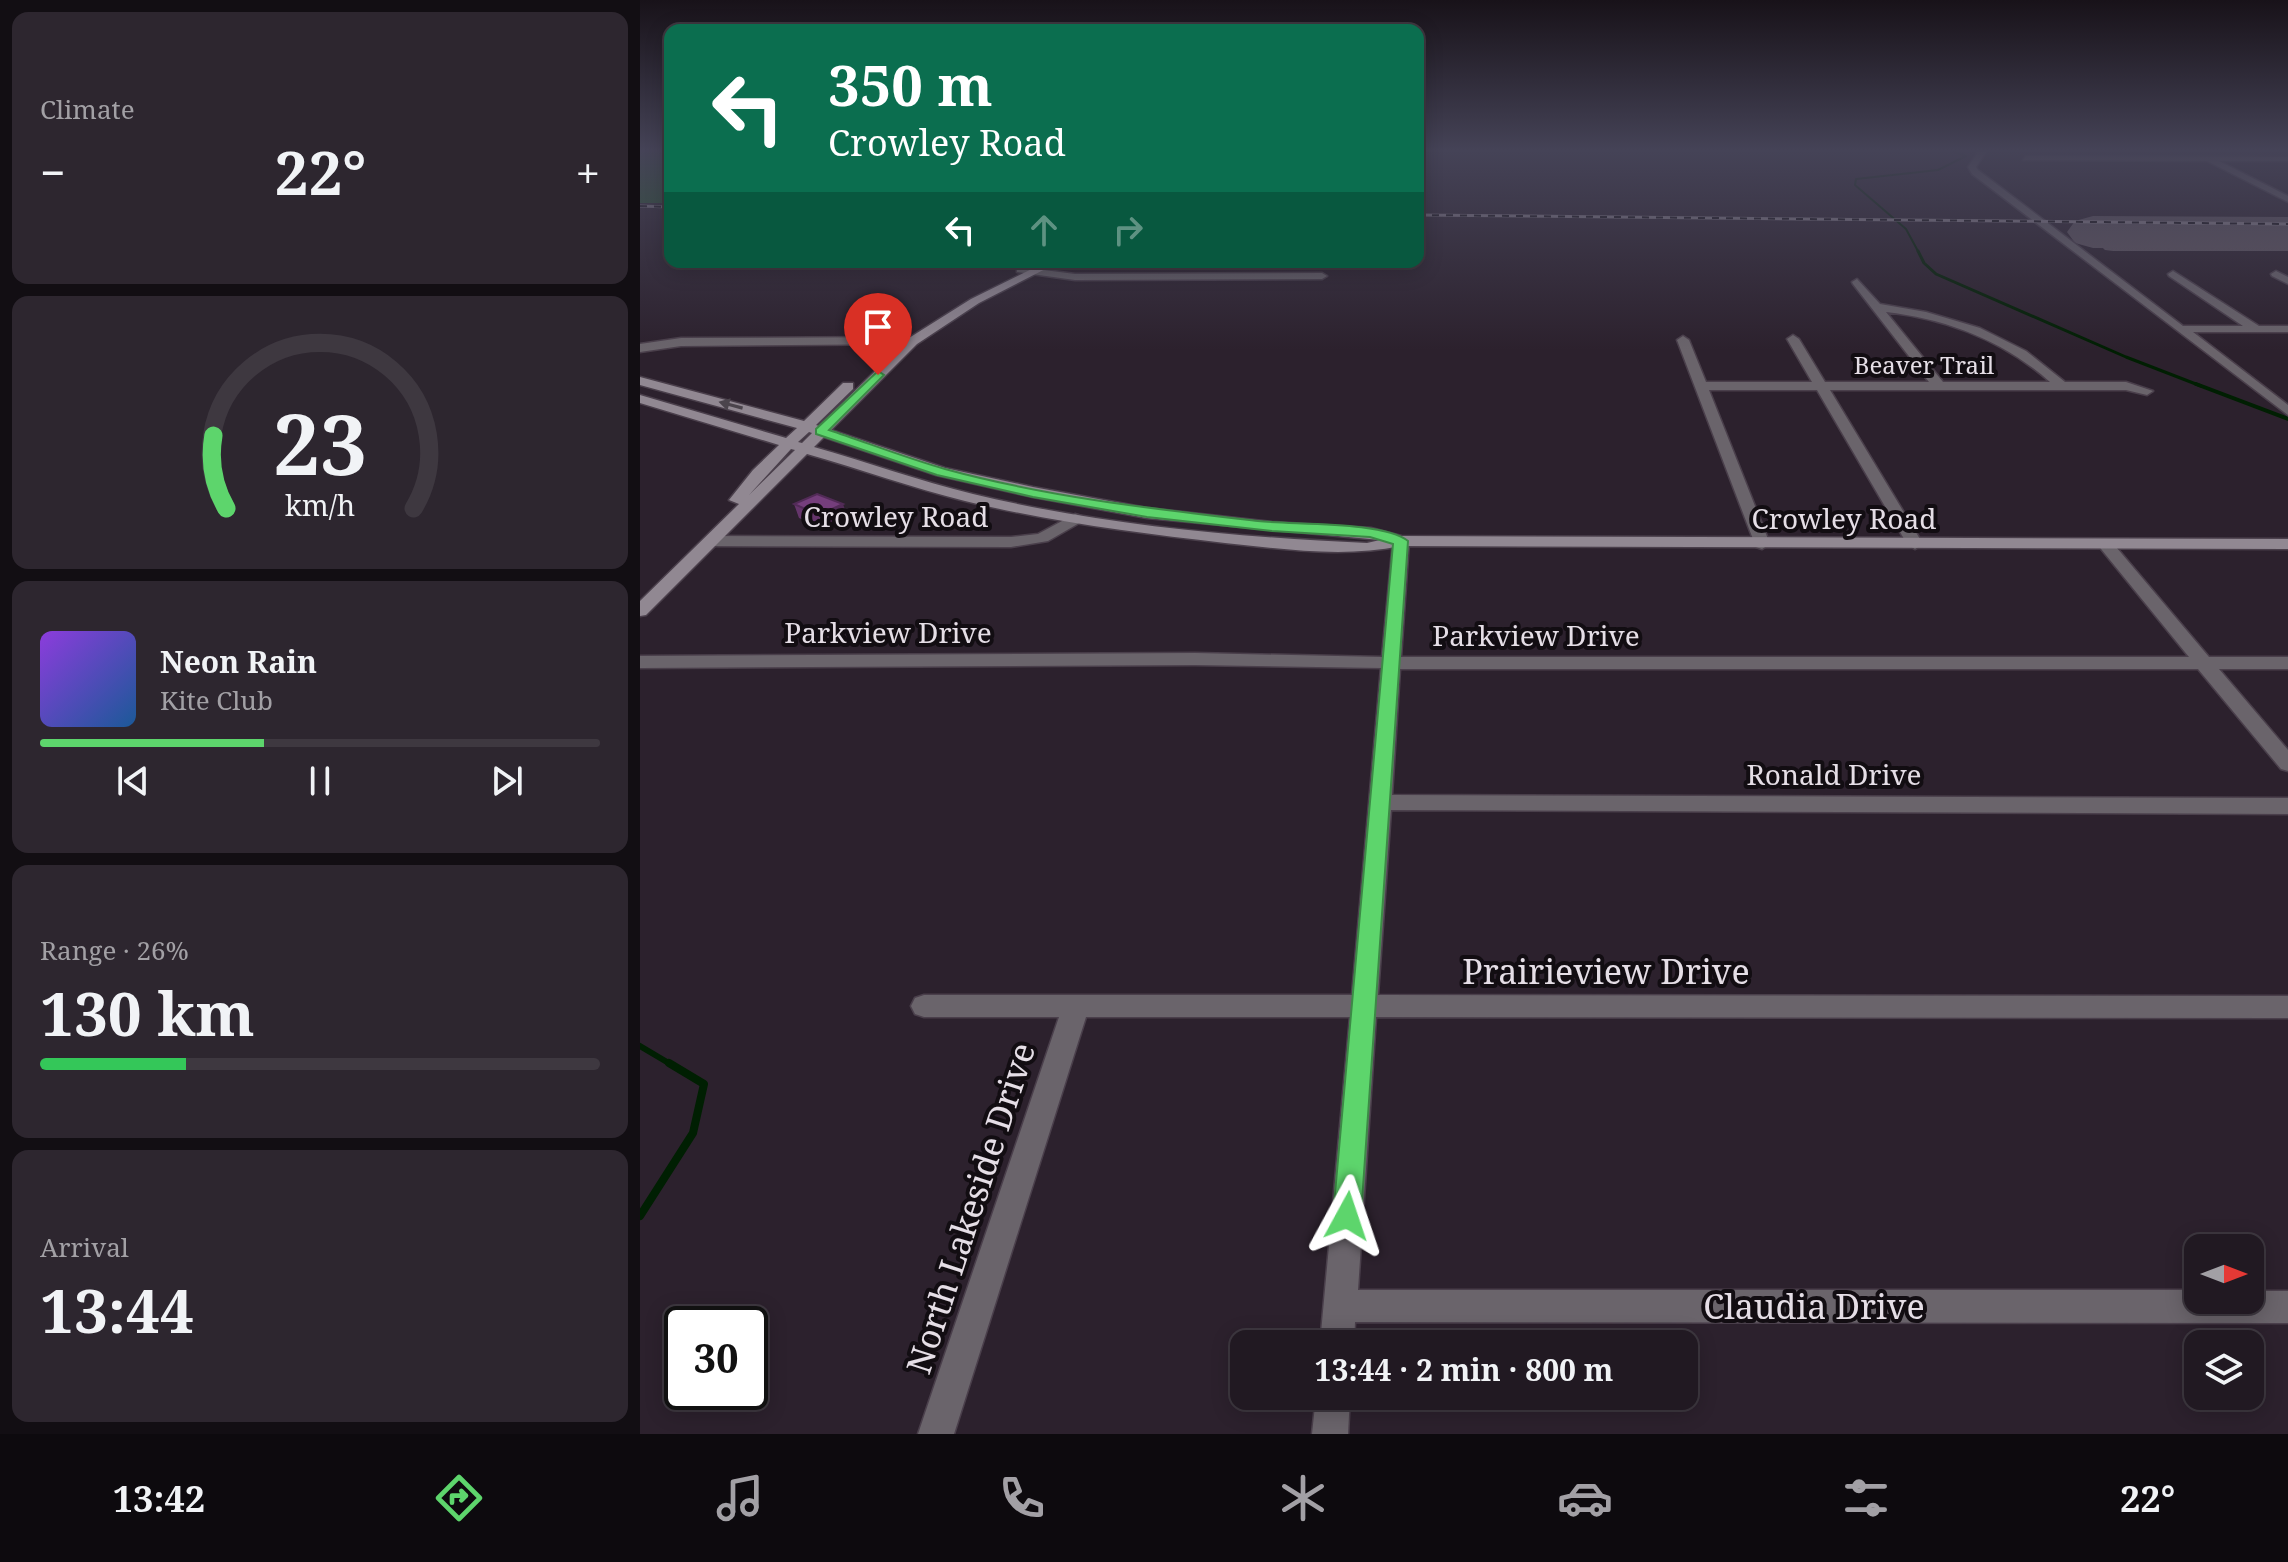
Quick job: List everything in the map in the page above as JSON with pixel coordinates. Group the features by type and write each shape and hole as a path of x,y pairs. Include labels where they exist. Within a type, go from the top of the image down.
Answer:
{"main road":[{"path":"814,429 894,341 963,297 1031,268"},
{"path":"640,611 711,541 797,444 913,341 1031,268"},
{"name":"Crowley Road","path":"640,381 814,429 941,472 1033,492 1147,513 1272,527 1371,533 1401,541"},
{"name":"Crowley Road","path":"640,399 967,497 1075,519 1280,544 1367,548 1401,541 2288,544"}],"street":[{"path":"2032,216 2288,411"},
{"path":"1031,268 1096,277 1322,276"},
{"path":"2173,274 2256,329"},
{"path":"2282,274 2288,281"},
{"path":"1857,282 1939,386"},
{"path":"1876,307 1922,313 1955,322 2032,360 2062,386"},
{"path":"2180,329 2288,329"},
{"path":"1793,339 1915,544"},
{"path":"1683,340 1762,544"},
{"path":"640,348 681,342 913,341"},
{"name":"Beaver Trail","path":"1701,386 2126,386 2147,391"},
{"name":"Crowley Road","path":"711,541 1011,542 1042,538 1075,519"},
{"path":"1338,1330 1401,541"},
{"path":"2105,544 2288,764"},
{"name":"Parkview Drive","path":"640,662 1195,659 1391,663 2288,663"},
{"name":"Ronald Drive","path":"1380,802 2288,806"},
{"name":"Prairieview Drive","path":"924,1006 2288,1007"},
{"name":"North Lakeside Drive","path":"936,1434 1076,1006"},
{"name":"Claudia Drive","path":"1340,1306 2288,1307"},
{"path":"1330,1434 1332,1410"}],"building":[{"path":"817,494 843,504 819,515 794,504"}],"waterway":[{"path":"1891,216 1906,229 1919,253"},
{"path":"1919,253 1924,263 1936,274 2126,357 2201,386"},
{"path":"2196,384 2288,419"},
{"path":"640,1046 672,1065"},
{"path":"640,1216 693,1133 704,1084 669,1063"}],"taxiway":[{"path":"2096,232 2113,245 2288,245"}],"runway":[{"path":"2093,232 2288,233"}],"railway":[{"path":"1507,216 2288,224"}],"route":[{"path":"878,375 821,432 941,472 1033,492 1147,513 1272,527 1371,533 1401,541 1347,1216"}]}
